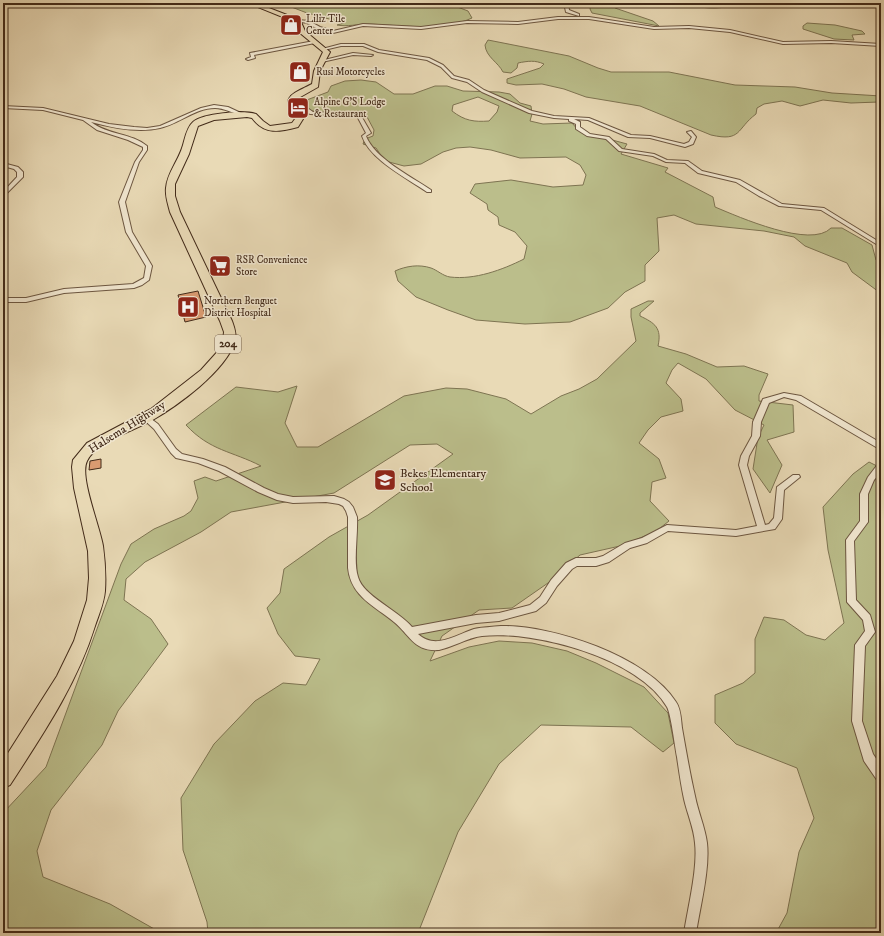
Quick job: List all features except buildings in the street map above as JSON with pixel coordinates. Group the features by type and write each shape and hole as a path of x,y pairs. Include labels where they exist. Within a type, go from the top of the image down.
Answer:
{"highway":[{"path":"251,3 298,21 302,32 327,52 317,71 315,85 293,97"},
{"name":"Halsema Highway","path":"3,778 63,685 83,644 96,597 95,546 88,509 79,481 79,461 87,451 97,444 146,418 186,390 219,358 229,342 230,331 225,318 175,212 169,192 170,186 188,148 189,138 194,125 204,121 241,114 254,115 264,126 275,128 295,125 299,119 290,104 293,97"}],"street":[{"path":"566,3 566,8 569,12 586,18"},
{"path":"298,21 308,22 319,28 333,32 363,25 422,28 467,22 518,23 558,18 586,18 654,28 690,27 730,31 783,43 831,42 881,45"},
{"path":"244,55 319,45 362,44 370,46 378,51 428,59 442,66 451,75 468,81 483,91 531,112 576,121 579,124 578,128 584,134 607,138 621,150 654,154 666,160 686,162 700,172 738,181 760,195 781,205 795,207 810,206 822,209 881,245"},
{"path":"248,59 254,57 251,54"},
{"path":"322,61 353,54 371,56"},
{"path":"293,97 304,108 312,113 336,115 354,114 359,116 369,133 364,136 365,142 381,159 429,191"},
{"path":"3,107 46,109 124,127 148,129 171,123 205,107 226,109 241,114"},
{"path":"554,117 589,119 628,135 650,136 682,146 691,143 694,137 689,132"},
{"path":"3,300 26,300 64,291 134,286 147,279 149,266 130,236 127,226 126,212 122,202 122,197 137,162 145,150 145,146 139,142 105,133 91,126 83,118"},
{"path":"3,164 16,168 20,172 20,177 3,195"},
{"path":"762,529 743,465 745,456 756,436 757,422 766,401 784,396 798,398 881,447"},
{"path":"146,418 157,428 180,456 224,470 252,486 286,500 338,499 346,504 351,510 353,577 362,592 399,620 409,632 427,646 443,644 480,632 497,631 562,638 608,655 646,678 668,696 673,706 689,797 701,844 698,884 690,933"},
{"path":"881,466 871,479 864,494 864,522 850,540 850,594 852,602 867,618 870,632 860,645 857,722 868,757 881,776"},
{"path":"409,632 476,619 498,617 533,608 543,600 554,583 568,566 576,562 596,562 606,559 628,546 644,541 667,528 736,533 772,527 776,524 778,519 780,489 796,476"}],"green space":[{"path":"281,3 447,3 468,11 472,18 447,25 420,27 368,24 341,26 337,25 344,23 307,13"},
{"path":"635,3 615,6 615,8 653,21 659,26 592,13 590,9 591,4"},
{"path":"689,3 744,3 709,8 695,6"},
{"path":"807,23 835,25 862,31 865,34 852,35 854,40 834,39 803,29 803,26"},
{"path":"488,40 569,56 611,72 669,72 735,85 795,87 832,93 881,96 881,99 879,102 851,103 823,100 800,106 782,101 764,104 757,108 756,114 738,133 728,137 721,137 711,135 640,106 586,97 564,89 542,84 516,85 507,83 507,79 540,68 544,64 531,61 518,63 517,68 511,73 503,72 486,49 485,45"},
{"path":"361,80 376,82 394,94 413,94 435,86 447,86 463,91 499,92 510,94 520,103 531,106 532,114 530,121 543,124 572,123 579,131 627,144 621,154 668,168 665,172 713,197 715,207 757,224 792,233 808,235 821,234 831,228 842,228 872,245 876,260 881,263 881,298 879,292 852,272 847,263 805,246 794,237 764,231 696,224 674,215 657,218 659,251 645,265 645,281 625,292 608,308 570,322 525,324 476,320 448,310 416,297 398,281 395,271 408,267 422,266 431,268 450,277 459,278 479,276 507,267 524,259 527,246 515,232 499,225 498,217 488,210 487,204 470,193 475,184 511,180 553,187 583,185 586,175 580,165 566,157 520,158 491,150 470,147 456,148 443,152 421,164 404,166 389,162 382,157 376,148 363,144 365,139 373,136 374,130 366,115 327,114 308,110 304,101 328,92 331,86 345,81","holes":["478,97 499,106 497,112 489,121 470,120 461,117 452,111 453,105"]},
{"path":"648,301 654,301 640,313 640,316 650,321 658,330 658,346 686,354 717,367 744,366 768,374 759,395 759,401 793,405 794,432 767,440 782,465 770,493 753,469 758,437 764,425 735,410 706,379 678,363 672,370 666,383 681,399 683,411 661,417 648,430 639,443 659,459 666,478 652,482 650,501 669,521 655,532 620,546 580,555 548,583 512,608 479,610 442,636 430,661 469,647 499,641 532,643 567,651 596,663 644,687 668,713 674,743 663,752 631,727 541,725 499,764 458,832 418,933 208,933 207,922 183,850 181,798 214,744 255,701 283,683 306,685 320,659 295,656 278,634 267,608 280,593 284,569 329,537 368,515 453,454 437,444 410,445 334,493 231,512 201,532 145,562 126,579 124,600 151,619 168,644 118,711 102,745 51,810 37,851 43,877 110,904 159,933 3,933 3,813 46,767 121,564 131,544 154,529 184,516 191,511 198,498 194,481 205,477 216,481 261,466 222,450 195,434 186,425 236,387 278,392 297,386 285,423 297,447 318,447 404,396 446,388 467,389 506,399 531,414 561,396 579,389 597,379 636,341 631,317 631,309"},
{"path":"869,462 881,468 881,933 776,933 787,913 799,852 814,818 797,768 736,744 715,723 715,695 743,683 755,673 755,639 764,617 784,620 806,635 825,640 844,623 828,550 823,507 853,474"}],"place":[{"name":"Liliz Tile Center","path":"291,25"},
{"name":"Rusi Motorcycles","path":"300,72"},
{"name":"Alpine G'S Lodge & Restaurant","path":"298,108"},
{"name":"RSR Convenience Store","path":"220,266"},
{"name":"Northern Benguet District Hospital","path":"188,307"},
{"name":"Bekes Elementary School","path":"385,480"}]}
